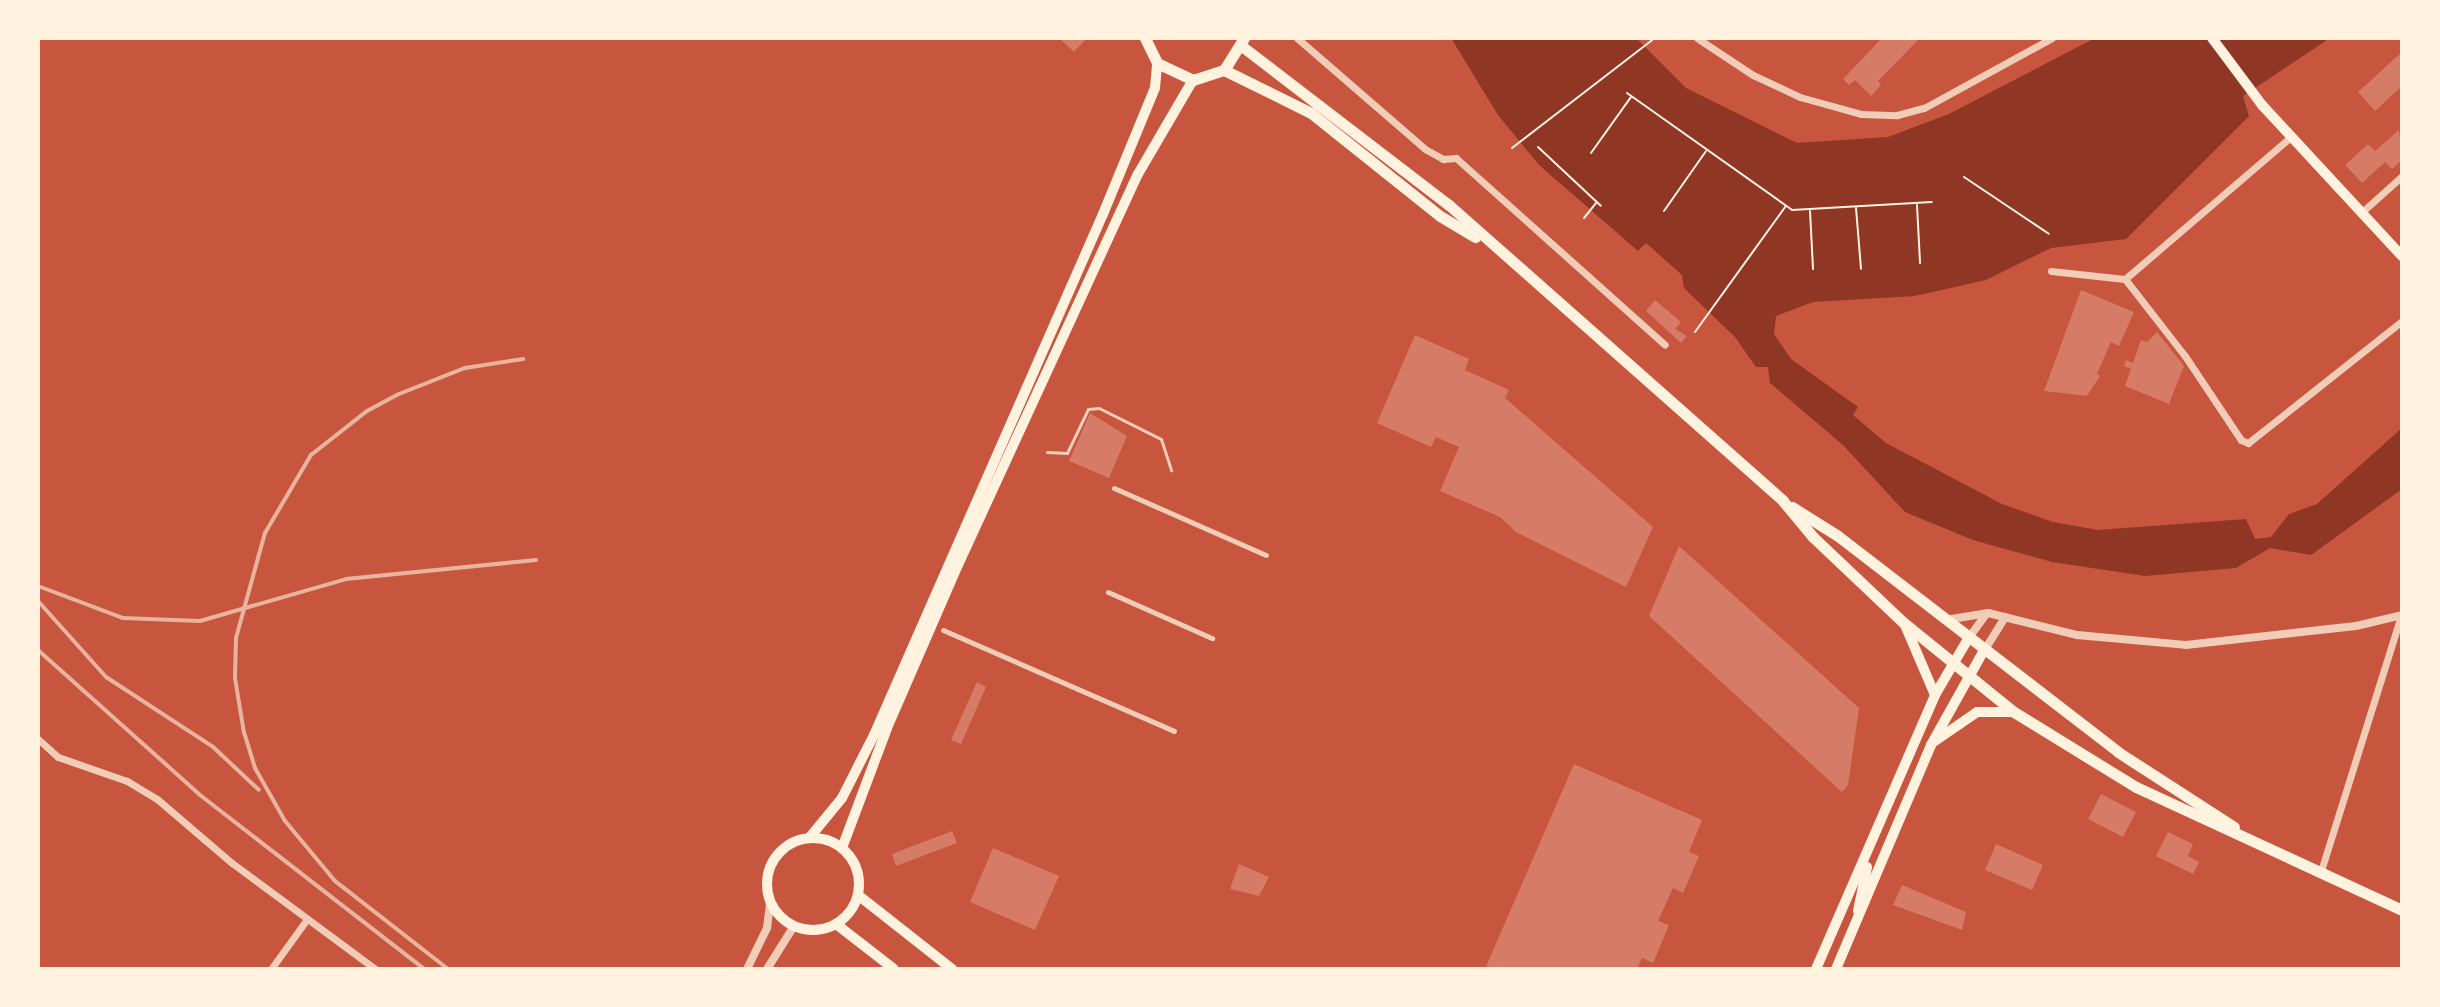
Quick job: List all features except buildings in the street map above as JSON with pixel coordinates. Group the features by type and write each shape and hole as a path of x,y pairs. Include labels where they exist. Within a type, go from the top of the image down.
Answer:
{"main road":[{"path":"810,837 842,848 857,869 858,895 836,924 823,929 794,926 770,902 767,872 783,847 810,837 842,798 874,735 1103,214 1155,88 1157,63 1145,38"},
{"path":"2212,38 2255,96 2402,256"},
{"path":"842,848 887,728 958,565 1138,174 1193,80 1224,70 1244,42 1393,160 1783,501 1838,536 1983,652 2118,752 2262,845"},
{"path":"1157,63 1193,80"},
{"path":"1224,70 1311,113 1440,216 1495,248"},
{"path":"1783,501 1813,537 1904,623 2014,712 2136,787 2402,910"},
{"path":"1904,623 1935,695"},
{"path":"1816,969 1935,695 1968,639"},
{"path":"1836,969 1931,745 1983,652"},
{"path":"1931,745 1977,712 2014,712"},
{"path":"1854,932 1870,849"},
{"path":"858,895 952,969"},
{"path":"836,924 894,969"}],"street":[{"path":"1297,38 1425,149 1443,159 1456,158 1665,345"},
{"path":"1697,38 1753,75 1800,97 1861,114 1897,115 1924,108 2052,38"},
{"path":"2125,279 2292,136"},
{"path":"2362,212 2402,176"},
{"path":"2051,271 2125,279 2185,356 2241,440 2254,441 2402,321"},
{"path":"1114,488 1266,555"},
{"path":"1108,592 1212,638"},
{"path":"1968,639 1988,613"},
{"path":"1944,620 1988,613 2105,639 2186,645 2227,644 2402,615"},
{"path":"2320,874 2402,615"},
{"path":"1983,652 2005,617"},
{"path":"943,630 1174,731"},
{"path":"38,739 58,757 127,781 157,799 375,969"},
{"path":"747,969 767,928 770,902"},
{"path":"271,969 307,919"},
{"path":"767,969 794,926"}],"lane":[{"path":"1047,452 1067,453 1088,409 1099,408 1161,439 1171,470"}],"path":[{"path":"1512,148 1652,40"},
{"path":"1627,93 1786,206 1810,210 1932,202"},
{"path":"1591,153 1632,96"},
{"path":"1538,147 1601,206"},
{"path":"1664,211 1707,150"},
{"path":"1964,177 2049,234"},
{"path":"1584,218 1597,202"},
{"path":"1917,203 1920,263"},
{"path":"1695,332 1786,206"},
{"path":"1856,207 1861,269"},
{"path":"1810,210 1813,269"}],"shaded area":[{"path":"1451,38 1636,38 1686,88 1797,143 1888,137 1949,114 2095,38 2330,38 2243,96 2249,116 2126,239 2051,248 1986,280 1915,296 1813,302 1776,316 1774,334 1791,359 1858,407 1853,415 1886,443 2002,504 2053,522 2098,530 2246,519 2255,539 2271,537 2289,514 2317,504 2402,428 2402,489 2311,555 2270,548 2236,568 2145,576 2052,562 1973,540 1905,512 1843,445 1770,383 1768,367 1756,367 1735,337 1684,288 1682,275 1646,243 1638,251 1539,165 1498,115"}],"railway":[{"path":"448,969 335,881 285,821 255,768 244,733 235,678 236,638 265,533 311,455 367,411 399,394 465,368 523,359"},
{"path":"38,586 123,618 200,621 346,579 536,560"},
{"path":"38,601 106,677 212,746 259,790"},
{"path":"38,650 200,795 424,969"}]}
